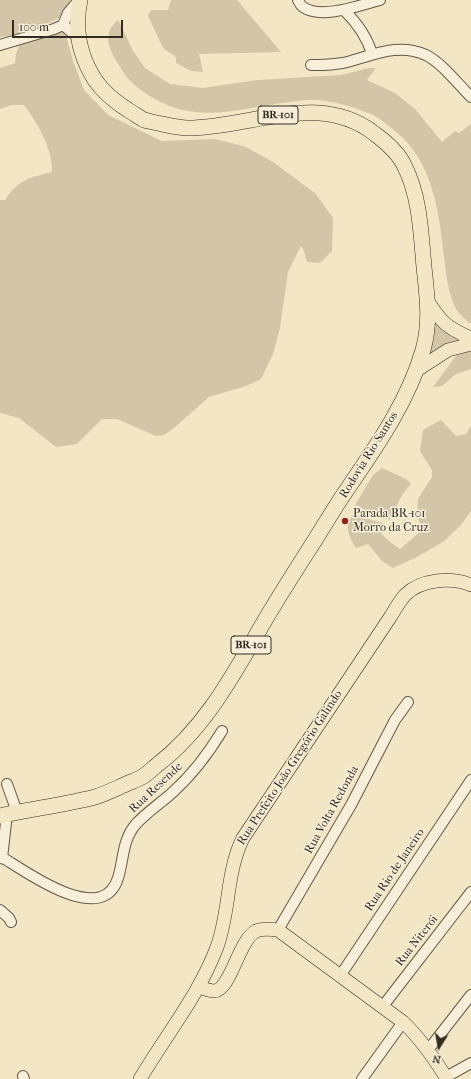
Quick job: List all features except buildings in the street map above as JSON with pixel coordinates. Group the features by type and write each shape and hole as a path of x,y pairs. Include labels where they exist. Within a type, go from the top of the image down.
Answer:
{"highway":[{"name":"Rodovia Rio-Santos","path":"8,814 98,796 143,776 174,752 202,720 230,680 270,612 345,492 378,444 403,400 417,370 427,335 427,300 421,227 413,187 404,164 388,145 369,129 354,121 315,112 293,112 246,122 207,127 185,128 144,120 117,103 102,90 87,68 78,37 77,17 79,0"}],"main road":[{"path":"427,300 442,321 455,331 471,338"},
{"path":"417,370 448,350 471,344"},
{"name":"Rua Prefeito João Gregório Galindo","path":"140,1079 199,986 217,948 221,933 232,866 237,850 264,806 391,616 406,595 421,585 440,581 453,581 471,585"},
{"path":"199,986 213,991 218,989 228,979 243,945 250,936 257,931 267,929 278,930 403,1022 416,1034 446,1078"}],"street":[{"path":"0,45 54,29 62,25 68,13 79,0"},
{"path":"298,0 303,7 322,13 344,10 380,0"},
{"path":"344,10 354,20 365,35 372,54"},
{"path":"62,25 78,37"},
{"path":"311,65 351,62 372,54 402,49 414,51 427,56 440,65 471,97"},
{"name":"Rua Volta Redonda","path":"278,930 347,811 395,720 408,702"},
{"name":"Rua Resende","path":"8,814 1,858 56,889 75,896 86,898 107,895 115,887 119,876 124,845 131,830 145,815 172,793 197,768 208,754 222,731"},
{"name":"Rua Rio de Janeiro","path":"340,976 471,780"},
{"path":"7,784 8,814"},
{"name":"Rua Niterói","path":"383,1006 471,892"},
{"path":"0,910 9,918 11,922"},
{"path":"428,1050 471,995"},
{"path":"362,1079 403,1022"},
{"path":"446,1078 471,1064"}],"shaded area":[{"path":"0,0 70,0 64,16 23,34 0,37"},
{"path":"171,0 237,0 281,52 199,54 203,72 191,71 176,63 176,57 163,48 148,16 151,10 168,10"},
{"path":"117,20 120,23 133,51 145,68 170,84 203,88 257,80 341,75 369,68 376,68 367,80 395,93 415,109 442,142 455,131 459,133 471,124 471,323 469,323 455,307 451,295 440,223 432,188 426,172 408,143 395,131 380,119 368,113 340,104 318,100 205,113 172,107 144,93 123,72 113,54 108,39 110,29"},
{"path":"56,32 65,32 73,61 84,90 108,115 162,141 215,139 246,147 273,162 315,193 333,218 332,251 320,263 307,262 301,246 288,272 280,328 273,354 261,379 246,386 209,397 164,435 156,436 117,419 102,419 77,444 56,447 19,418 0,413 0,200 5,200 20,183 25,180 52,172 52,163 43,136 34,119 24,105 12,105 0,109 0,68 15,63 16,54 20,44"},
{"path":"434,318 465,340 428,359 434,336"},
{"path":"471,349 471,369 456,374 442,386 433,387 458,353"},
{"path":"441,420 456,436 466,434 471,426 471,511 461,525 443,542 417,557 393,568 382,561 368,544 356,548 348,531 350,519 353,514 385,524 381,533 400,549 423,529 417,517 418,499 432,477 432,470 420,451 423,430"},
{"path":"382,468 406,479 411,484 402,496 390,520 355,505 373,475"}],"place":[{"name":"Parada BR-101 Morro da Cruz","path":"345,521"}]}
